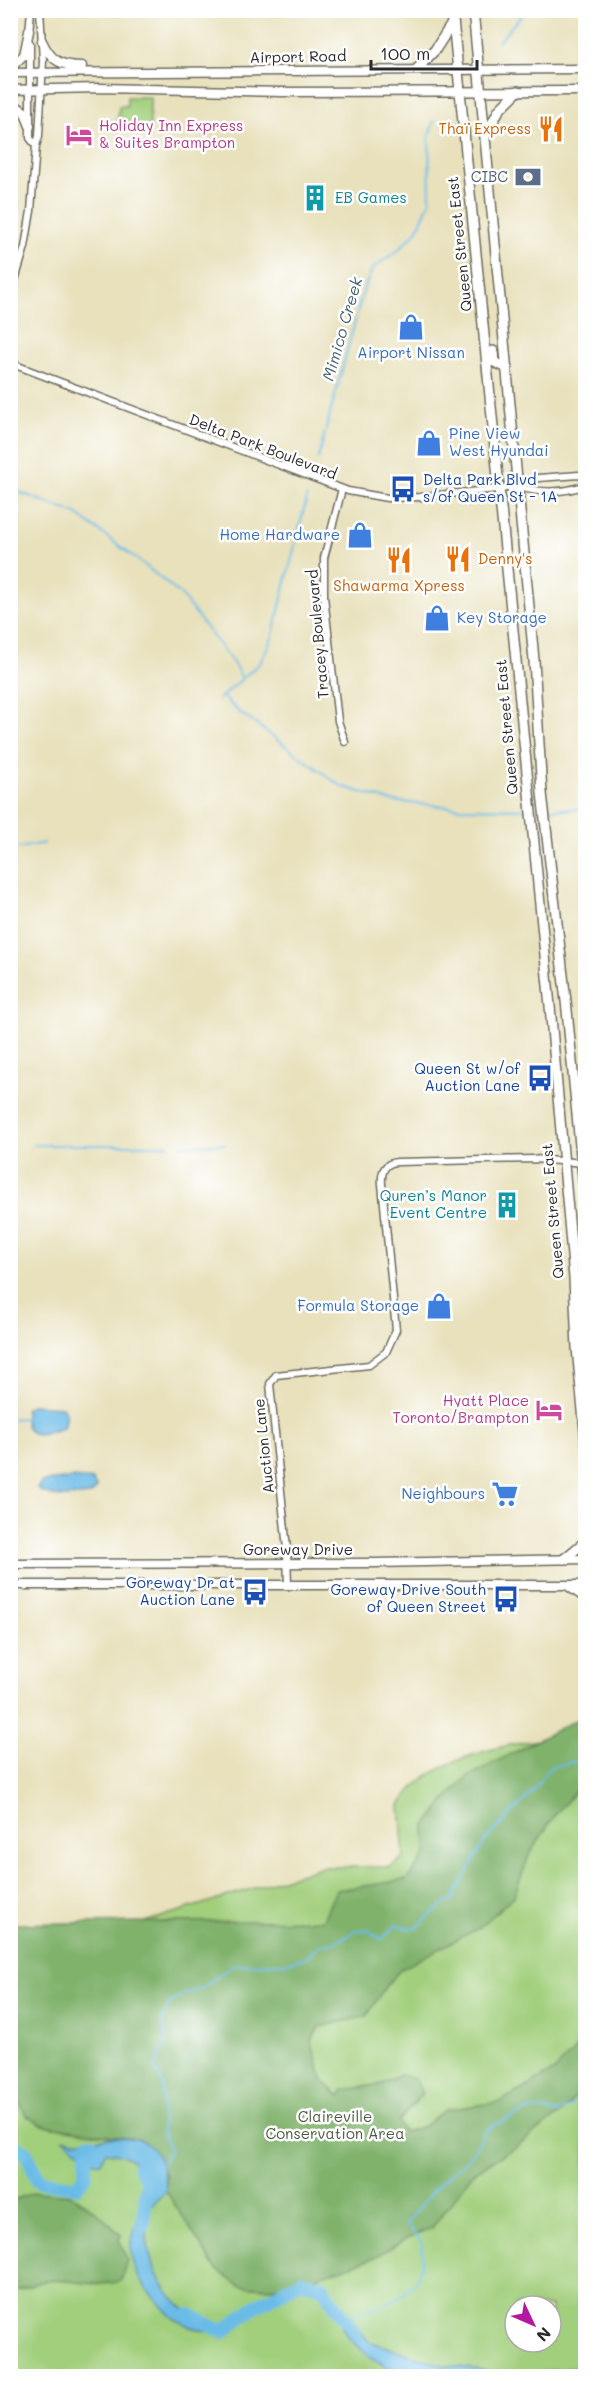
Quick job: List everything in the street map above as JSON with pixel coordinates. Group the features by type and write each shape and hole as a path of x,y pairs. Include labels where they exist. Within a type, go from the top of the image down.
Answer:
{"main road":[{"name":"Queen Street East","path":"452,10 535,857 574,1278 585,1442"},
{"name":"Queen Street East","path":"473,10 534,660 542,793 583,1163 585,1208"},
{"path":"417,69 435,50 453,22"},
{"path":"10,68 24,55 29,32"},
{"path":"42,41 49,55 62,65 86,66 96,71"},
{"name":"Airport Road","path":"10,73 585,69"},
{"path":"10,90 585,91"},
{"path":"486,135 499,110 518,91"},
{"path":"10,102 24,111 30,126"},
{"path":"485,334 492,339 494,362 507,368"},
{"path":"564,1559 585,1541"},
{"name":"Goreway Drive","path":"10,1564 585,1559"},
{"path":"10,1585 585,1586"},
{"path":"569,1586 585,1598"}],"street":[{"path":"31,10 29,32 30,138 36,146"},
{"path":"10,297 25,247 39,136 42,73 40,10"},
{"name":"Delta Park Boulevard","path":"10,363 342,489 387,498 518,487"},
{"path":"518,487 538,478 579,475 585,478"},
{"path":"518,487 538,492 585,485"},
{"name":"Tracey Boulevard","path":"342,489 324,558 324,587 338,721 345,742"},
{"name":"Auction Lane","path":"288,1586 270,1384 276,1375 369,1365 386,1352 396,1330 381,1177 385,1167 397,1162 534,1159 583,1163"}],"green space":[{"path":"127,97 150,97 150,129 117,128 119,106 127,106"},
{"path":"585,1715 582,1784 555,1815 530,1853 514,1896 479,1928 401,1969 385,1987 367,2016 320,2027 311,2040 323,2081 340,2096 344,2090 382,2084 401,2075 415,2078 422,2094 398,2122 404,2132 424,2126 444,2110 500,2102 554,2071 585,2040 585,2087 559,2115 514,2148 474,2172 432,2228 407,2238 375,2257 293,2285 268,2288 240,2286 216,2269 166,2191 166,2174 139,2140 42,2125 27,2116 11,2088 10,1924 323,1920 336,1890 406,1880 426,1855 425,1827 467,1777"},
{"name":"Claireville Conservation Area","path":"566,1736 585,1736 585,2376 11,2376 10,1924 145,1922 321,1867 390,1867 404,1857 400,1805 414,1787 429,1775 446,1766 507,1746"},
{"path":"35,2192 71,2195 96,2211 121,2235 119,2240 127,2260 121,2281 93,2284 56,2280 11,2291 11,2201"}],"water":[{"path":"31,1405 62,1407 66,1414 63,1428 34,1434 27,1427 25,1420 25,1409"},
{"path":"74,1478 92,1480 97,1488 91,1495 62,1497 48,1495 37,1488 42,1482"},
{"path":"113,2137 137,2139 144,2142 159,2160 166,2191 151,2206 144,2176 134,2162 117,2153 105,2152 101,2163 95,2162 63,2138 74,2141"},
{"path":"145,2209 149,2210 147,2227 151,2260 166,2289 189,2313 207,2323 230,2331 226,2334 200,2330 174,2319 142,2282 136,2271 130,2247 137,2222"},
{"path":"344,2318 371,2342 442,2365 499,2372 537,2372 585,2367 585,2376 415,2376 387,2367 370,2357 349,2339 342,2328"}],"waterway":[{"name":"Mimico Creek","path":"498,42 526,10"},
{"name":"Mimico Creek","path":"318,459 364,288 373,268 396,252 417,231 430,201 429,136 434,121"},
{"path":"10,489 75,513 142,563 181,595 242,678"},
{"name":"Mimico Creek","path":"218,700 260,663 272,638 307,497"},
{"path":"222,696 239,712 341,786 390,801 461,808 529,809"},
{"path":"546,809 586,809"},
{"name":"Mimico Creek","path":"10,850 44,843"},
{"path":"181,1145 225,1144"},
{"path":"34,1145 168,1145"},
{"path":"10,1419 27,1418"},
{"path":"161,2165 170,2149 162,2134 163,2084 155,2069 167,2039 162,2023 168,2005 184,1994 200,1990 233,1965 285,1963 307,1957 319,1945 335,1942 359,1930 369,1930 382,1939 397,1924 408,1929 417,1928 431,1914 453,1899 485,1841 534,1790 549,1768 575,1761"},
{"path":"344,2318 395,2300 414,2284 419,2273 422,2243 406,2224 435,2188 471,2156 487,2129 533,2109 558,2113 579,2101 586,2093"},
{"path":"10,2143 27,2154 38,2181 77,2187 85,2175 88,2144 92,2143"},
{"path":"139,2165 147,2181 143,2227"},
{"path":"149,2210 151,2206"},
{"path":"189,2315 223,2332 253,2308 302,2281 322,2287 355,2333"}],"place":[{"name":"Thaï Express","path":"551,129"},
{"name":"Holiday Inn Express & Suites Brampton","path":"79,135"},
{"name":"CIBC","path":"528,177"},
{"name":"EB Games","path":"315,198"},
{"name":"Airport Nissan","path":"411,327"},
{"name":"Pine View West Hyundai","path":"429,443"},
{"name":"Delta Park Blvd s/of Queen St - 1A","path":"403,489"},
{"name":"Home Hardware","path":"360,535"},
{"name":"Denny's","path":"458,559"},
{"name":"Shawarma Xpress","path":"399,560"},
{"name":"Key Storage","path":"437,618"},
{"name":"Queen St w/of Auction Lane","path":"540,1078"},
{"name":"Quren’s Manor Event Centre","path":"507,1205"},
{"name":"Formula Storage","path":"439,1306"},
{"name":"Hyatt Place Toronto/Brampton","path":"549,1410"},
{"name":"Neighbours","path":"505,1494"},
{"name":"Goreway Dr at Auction Lane","path":"255,1592"},
{"name":"Goreway Drive South of Queen Street","path":"506,1599"}]}
